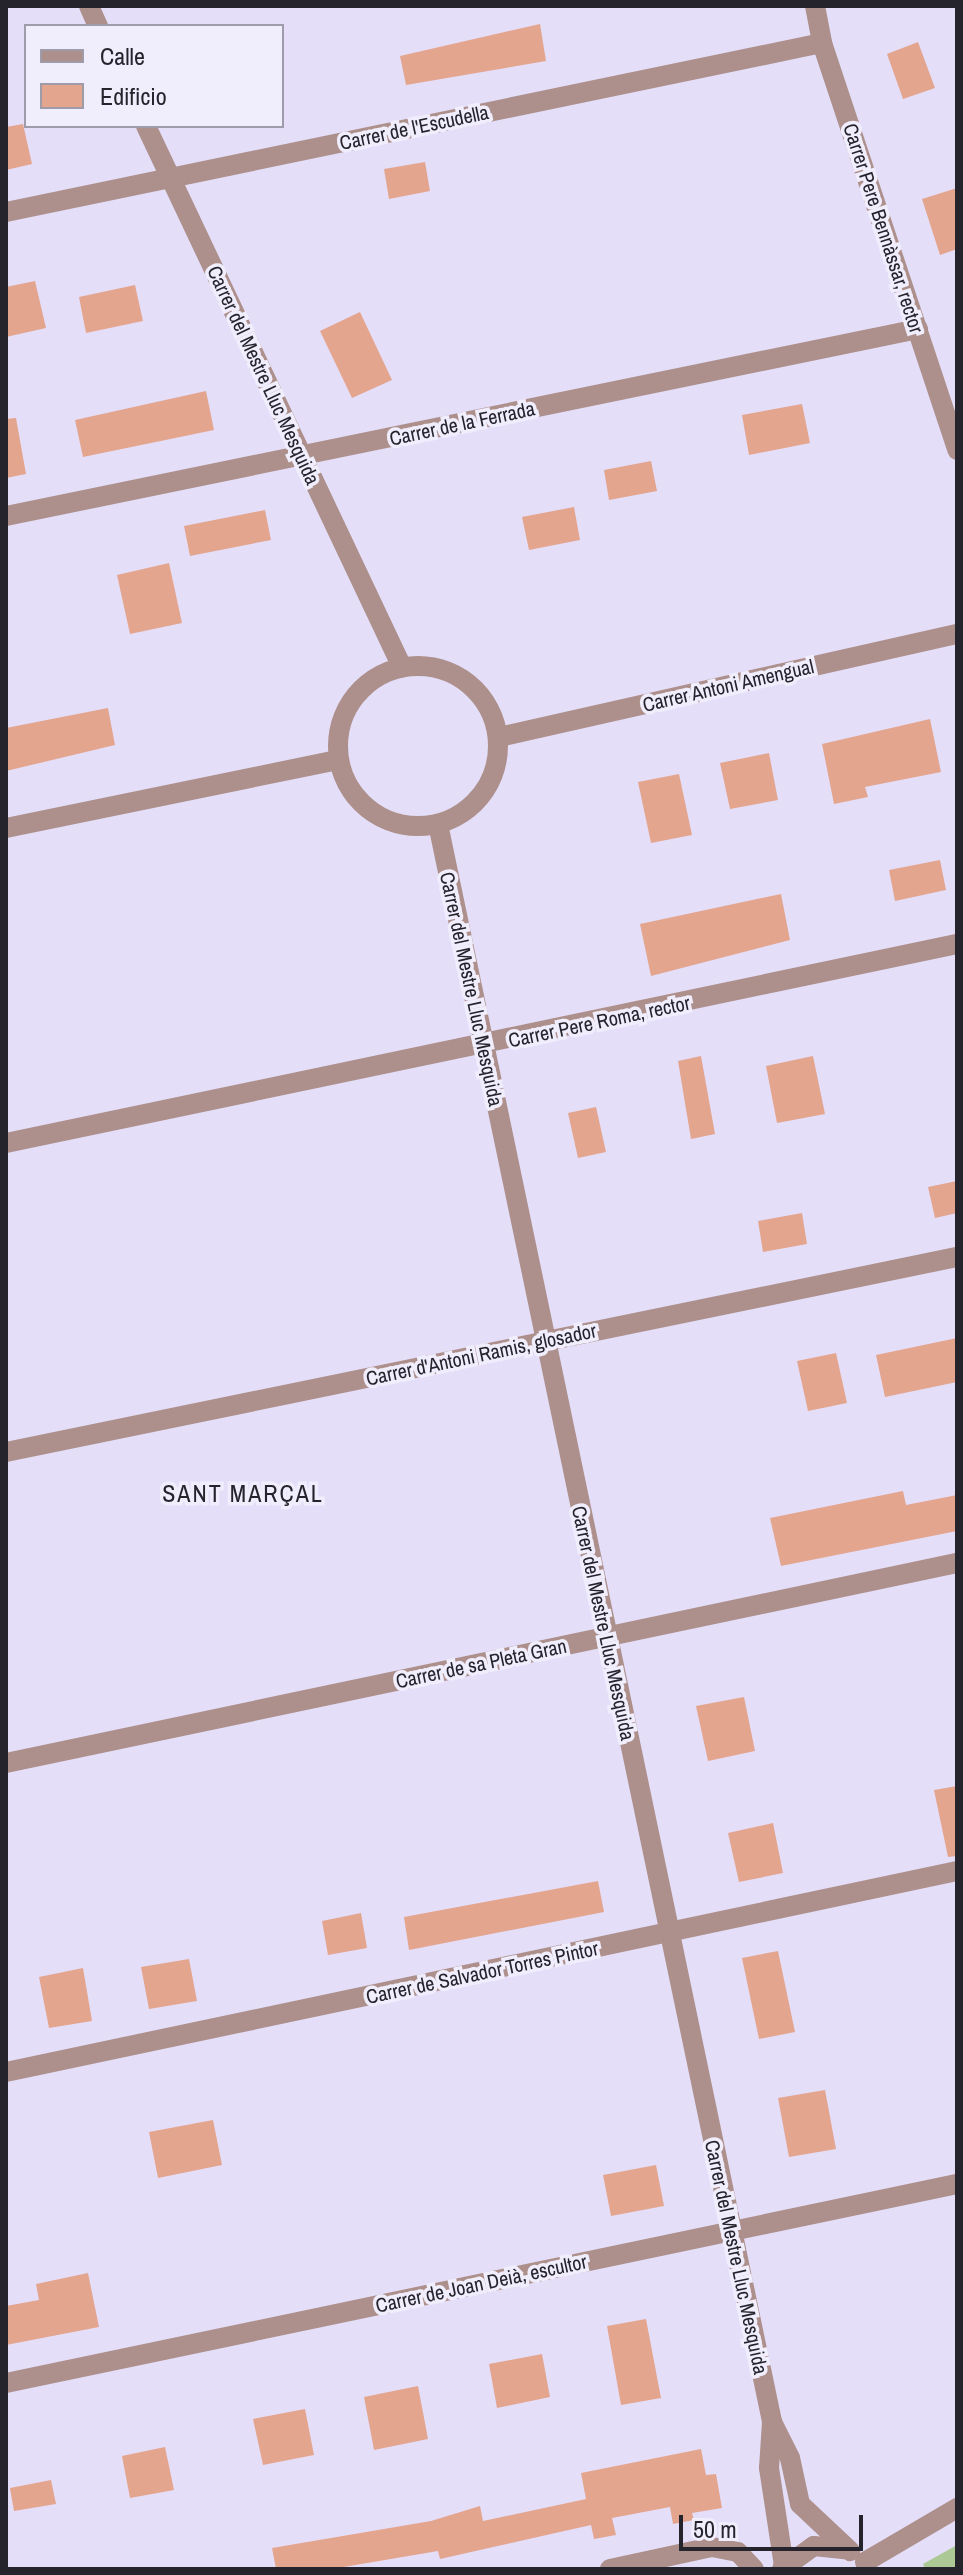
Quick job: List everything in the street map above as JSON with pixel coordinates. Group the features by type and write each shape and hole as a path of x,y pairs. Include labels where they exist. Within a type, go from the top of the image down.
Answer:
{"street":[{"name":"Carrer Pere Bennàssar, rector","path":"815,6 822,43 957,450"},
{"name":"Carrer de l'Escudella","path":"6,212 822,43"},
{"name":"Carrer del Mestre Lluc Mesquida","path":"147,128 402,667"},
{"name":"Carrer de la Ferrada","path":"6,516 918,329"},
{"name":"Carrer Antoni Amengual","path":"499,737 957,634"},
{"path":"429,666 465,681 491,711 499,737 491,782 477,801 438,824 412,826 386,820 364,806 347,785 338,760 345,712 359,691 402,667 429,666"},
{"path":"6,828 338,760"},
{"name":"Carrer del Mestre Lluc Mesquida","path":"438,824 772,2422 790,2458 800,2504 862,2561"},
{"name":"Carrer Pere Roma, rector","path":"6,1143 484,1046 957,944"},
{"name":"Carrer d'Antoni Ramis, glosador","path":"6,1452 957,1257"},
{"name":"Carrer de sa Pleta Gran","path":"6,1763 957,1563"},
{"name":"Carrer de Salvador Torres Pintor","path":"6,2072 957,1871"},
{"name":"Carrer de Joan Deià, escultor","path":"6,2383 957,2184"},
{"name":"Carrer del Mestre Lluc Mesquida","path":"772,2422 769,2468 783,2567"},
{"path":"783,2567 814,2546 862,2561 957,2508"},
{"path":"610,2569 712,2547 738,2552 754,2569"}],"green space":[{"path":"957,2545 957,2569 925,2569 923,2564"}],"building":[{"path":"540,24 546,61 406,85 400,56"},
{"path":"918,42 935,88 903,99 887,54"},
{"path":"23,124 32,164 6,170 6,127"},
{"path":"425,162 430,191 389,199 384,169"},
{"path":"957,188 957,249 940,255 922,199"},
{"path":"35,281 46,328 6,337 6,287"},
{"path":"135,285 143,321 86,333 79,297"},
{"path":"360,312 392,380 352,398 320,331"},
{"path":"206,391 214,430 83,457 75,420"},
{"path":"802,404 810,443 749,455 742,415"},
{"path":"16,418 26,474 6,478 6,419"},
{"path":"651,461 657,491 609,500 604,470"},
{"path":"574,507 580,540 529,550 522,517"},
{"path":"265,510 271,540 190,556 184,526"},
{"path":"169,563 182,623 130,634 117,575"},
{"path":"108,708 115,745 6,771 6,728"},
{"path":"930,719 941,772 865,787 868,797 834,804 822,744"},
{"path":"769,753 778,800 730,809 720,763"},
{"path":"679,774 692,835 651,843 638,782"},
{"path":"940,860 946,890 895,901 889,870"},
{"path":"781,894 790,940 651,976 640,924"},
{"path":"701,1056 715,1134 691,1139 678,1061"},
{"path":"813,1056 825,1114 777,1123 766,1066"},
{"path":"596,1107 606,1152 578,1158 568,1113"},
{"path":"957,1181 957,1213 935,1218 928,1187"},
{"path":"802,1213 807,1244 763,1252 758,1221"},
{"path":"957,1338 957,1382 885,1397 876,1355"},
{"path":"836,1353 847,1403 808,1411 797,1361"},
{"path":"903,1491 906,1505 957,1495 957,1531 781,1566 770,1518"},
{"path":"744,1697 755,1751 708,1761 696,1706"},
{"path":"957,1786 957,1856 948,1857 934,1790"},
{"path":"773,1823 783,1873 739,1882 728,1833"},
{"path":"598,1881 604,1912 409,1950 404,1917"},
{"path":"361,1913 367,1948 328,1955 322,1921"},
{"path":"778,1951 795,2032 759,2039 742,1958"},
{"path":"189,1959 197,2001 149,2009 141,1967"},
{"path":"83,1968 92,2021 49,2028 39,1977"},
{"path":"825,2090 836,2149 789,2157 778,2098"},
{"path":"213,2120 222,2165 158,2178 149,2132"},
{"path":"656,2165 664,2206 611,2216 603,2175"},
{"path":"88,2273 99,2327 6,2345 6,2306 39,2300 36,2284"},
{"path":"646,2319 661,2398 621,2405 607,2326"},
{"path":"542,2354 550,2397 497,2408 489,2364"},
{"path":"418,2386 428,2439 374,2450 364,2397"},
{"path":"305,2409 314,2455 263,2465 253,2419"},
{"path":"165,2447 174,2490 130,2498 122,2456"},
{"path":"701,2449 706,2475 716,2474 722,2508 692,2513 694,2520 673,2524 670,2507 612,2518 616,2535 594,2539 591,2525 440,2559 438,2551 332,2569 276,2569 272,2548 431,2521 480,2506 483,2521 586,2499 581,2473"},
{"path":"51,2480 56,2504 14,2511 10,2488"}],"district":[{"name":"SANT MARÇAL","path":"243,1494"}]}
